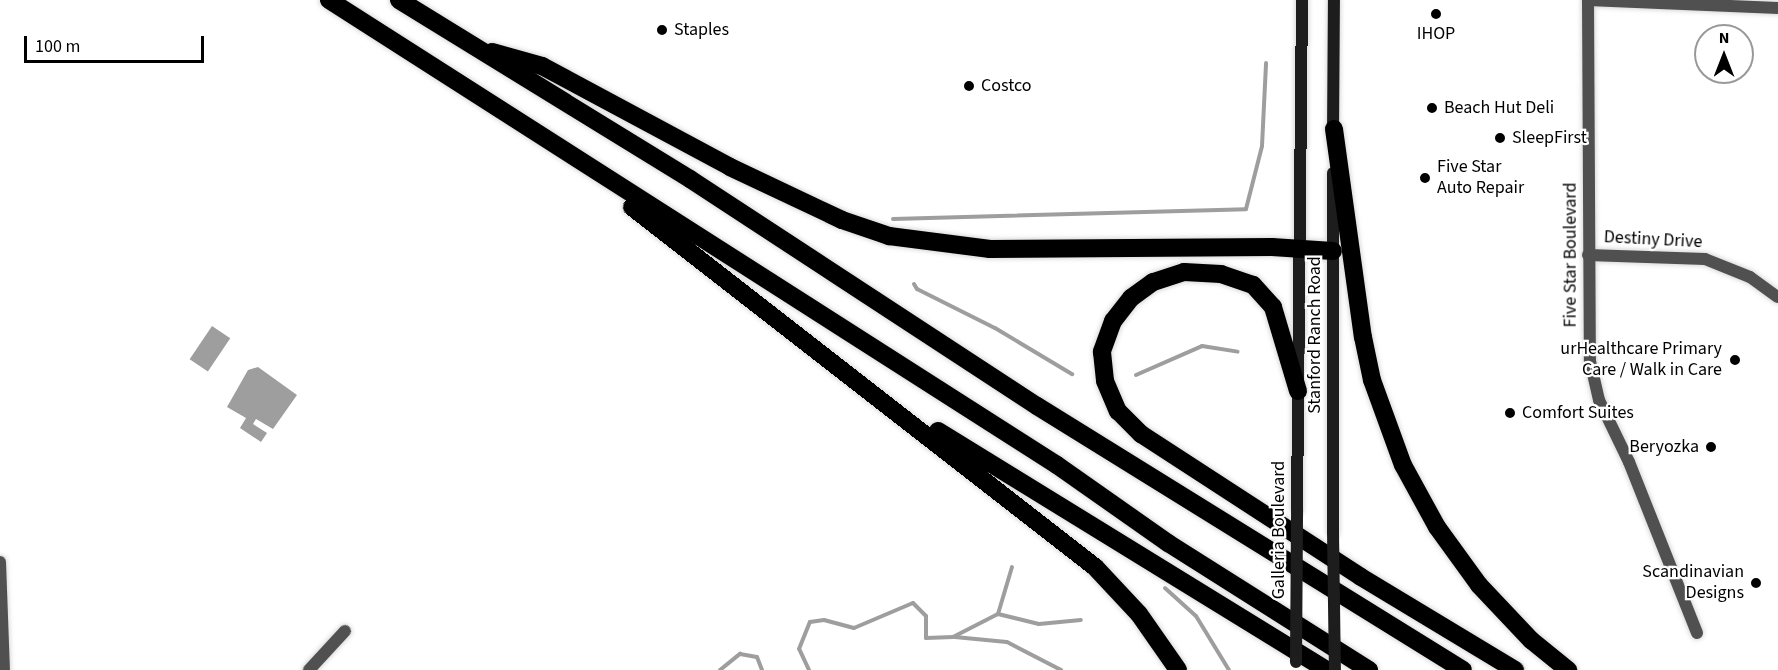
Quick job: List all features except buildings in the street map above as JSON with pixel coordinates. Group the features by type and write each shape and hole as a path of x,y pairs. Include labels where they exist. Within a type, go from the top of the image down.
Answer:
{"highway":[{"path":"329,0 1058,465 1168,543 1369,670"},
{"path":"399,0 690,179 1037,406 1463,670"},
{"path":"473,47 542,66 730,168 842,220 889,236 990,249 1298,248 1333,251"},
{"path":"1334,129 1370,369 1403,465 1437,527 1479,585 1531,640 1568,670"},
{"path":"596,172 640,214 1095,567 1139,614 1178,670"},
{"path":"1298,391 1273,307 1253,285 1221,274 1184,272 1153,282 1131,298 1113,321 1102,352 1105,381 1118,411 1141,434 1361,577 1515,670"},
{"path":"843,370 1326,670"}],"main road":[{"name":"Stanford Ranch Road","path":"1298,391 1302,0"},
{"name":"Stanford Ranch Road","path":"1334,0 1335,670"},
{"name":"Galleria Boulevard","path":"1296,670 1298,391"}],"street":[{"path":"1588,0 1778,8"},
{"name":"Five Star Boulevard","path":"1588,0 1588,342 1597,391 1669,557 1697,633"},
{"name":"Destiny Drive","path":"1588,255 1705,259 1750,277 1778,297"},
{"path":"0,562 4,670"},
{"path":"309,670 345,631"}],"shaded area":[{"path":"212,326 230,338 208,371 190,359"},
{"path":"258,367 297,395 273,429 256,419 253,424 267,433 261,442 240,428 246,418 227,407 248,370"}],"waterway":[{"path":"893,219 1246,209 1262,146 1266,63"},
{"path":"914,284 917,289 995,328 1072,374"},
{"path":"1136,375 1202,346 1238,352"},
{"path":"809,670 799,649 810,622 824,620 854,628 913,603 926,616 926,638 953,637 998,614 1012,567"},
{"path":"1165,588 1196,616 1229,670"},
{"path":"998,614 1039,624 1081,620"},
{"path":"955,637 1007,642 1061,670"},
{"path":"720,670 740,654 757,657 762,670"}],"place":[{"name":"IHOP","path":"1436,14"},
{"name":"Staples","path":"662,30"},
{"name":"Costco","path":"969,86"},
{"name":"Beach Hut Deli","path":"1432,108"},
{"name":"SleepFirst","path":"1500,138"},
{"name":"Five Star Auto Repair","path":"1425,178"},
{"name":"urHealthcare Primary Care / Walk in Care","path":"1735,360"},
{"name":"Comfort Suites","path":"1510,413"},
{"name":"Beryozka","path":"1711,447"},
{"name":"Scandinavian Designs","path":"1756,583"}]}
